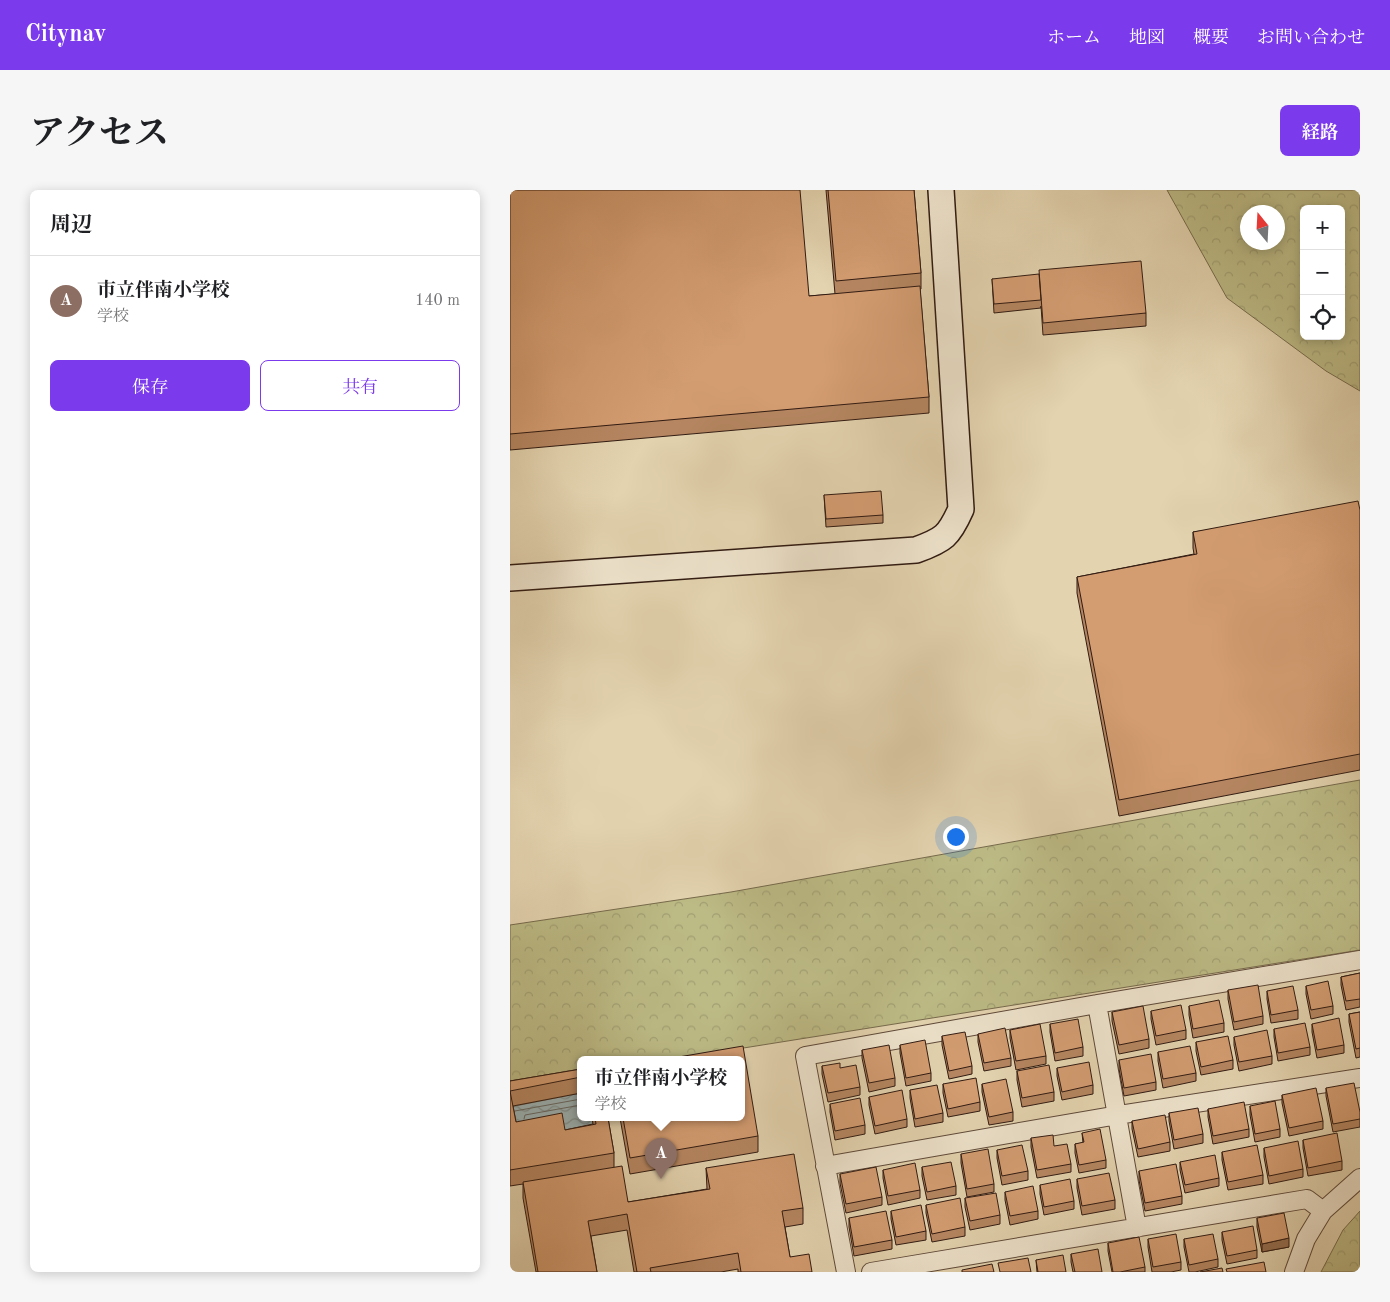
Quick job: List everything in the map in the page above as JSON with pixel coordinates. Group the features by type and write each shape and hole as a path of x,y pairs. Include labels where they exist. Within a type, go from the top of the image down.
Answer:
{"street":[{"path":"510,578 916,550 935,544 952,530 961,509 940,190"},
{"path":"846,1272 805,1056 1360,960"},
{"path":"1097,1004 1137,1228"},
{"path":"825,1166 1118,1115 1360,1078"},
{"path":"1294,1272 1306,1239 1323,1211 1360,1178"},
{"path":"871,1272 917,1268 1307,1199 1323,1211"}],"green space":[{"path":"1167,190 1360,190 1360,391 1326,371 1227,298"},
{"path":"1360,780 1360,950 693,1056 577,1056 577,1075 510,1086 510,925 731,892"},
{"path":"1360,1211 1360,1272 1321,1272 1343,1230"}],"water":[{"path":"577,1094 577,1121 593,1121 596,1140 516,1138 510,1107"}],"building":[{"path":"510,190 800,190 809,296 920,286 929,397 510,434"},
{"path":"828,190 914,190 921,273 836,281"},
{"path":"1141,261 1146,313 1043,323 1039,270"},
{"path":"1039,274 1041,300 994,304 992,279"},
{"path":"881,491 883,515 826,519 824,495"},
{"path":"1358,501 1360,510 1360,754 1119,800 1077,577 1197,554 1193,532"},
{"path":"1360,973 1360,999 1346,1001 1341,977"},
{"path":"1328,981 1333,1006 1311,1010 1306,986"},
{"path":"1258,985 1263,1016 1234,1022 1228,990"},
{"path":"1293,986 1298,1010 1271,1015 1267,991"},
{"path":"1219,1000 1224,1023 1193,1029 1189,1006"},
{"path":"1181,1005 1186,1030 1156,1036 1151,1011"},
{"path":"1143,1006 1149,1039 1119,1045 1112,1012"},
{"path":"1360,1012 1360,1048 1356,1049 1349,1014"},
{"path":"1339,1018 1344,1045 1317,1050 1312,1024"},
{"path":"1078,1019 1083,1047 1055,1053 1050,1024"},
{"path":"1305,1023 1310,1047 1278,1053 1274,1029"},
{"path":"1040,1024 1046,1056 1016,1061 1010,1030"},
{"path":"1005,1028 1011,1058 984,1063 978,1034"},
{"path":"1267,1030 1272,1056 1239,1062 1234,1037"},
{"path":"965,1032 972,1066 949,1071 942,1036"},
{"path":"1228,1036 1233,1060 1201,1067 1196,1042"},
{"path":"925,1040 931,1073 906,1078 900,1045"},
{"path":"889,1045 895,1078 869,1083 862,1050"},
{"path":"743,1046 745,1056 684,1056"},
{"path":"1190,1046 1196,1073 1163,1079 1158,1052"},
{"path":"1151,1054 1156,1082 1124,1088 1119,1060"},
{"path":"745,1058 758,1136 630,1158 624,1121 745,1121"},
{"path":"1089,1062 1093,1085 1062,1092 1057,1068"},
{"path":"840,1063 840,1068 856,1065 860,1087 828,1093 822,1066"},
{"path":"1049,1065 1054,1092 1022,1098 1017,1071"},
{"path":"577,1070 577,1078 510,1091 510,1081"},
{"path":"976,1078 980,1102 948,1109 943,1084"},
{"path":"1006,1079 1013,1112 989,1117 982,1084"},
{"path":"1354,1083 1360,1119 1333,1124 1326,1088"},
{"path":"937,1085 943,1113 915,1119 910,1090"},
{"path":"1316,1088 1323,1121 1289,1128 1282,1095"},
{"path":"902,1090 907,1119 875,1126 869,1097"},
{"path":"510,1091 516,1122 562,1113 565,1130 596,1124 596,1121 609,1121 614,1153 510,1170"},
{"path":"860,1098 865,1125 835,1131 830,1104"},
{"path":"1275,1101 1280,1129 1255,1134 1250,1106"},
{"path":"1244,1102 1249,1129 1213,1136 1208,1109"},
{"path":"1198,1108 1203,1134 1174,1140 1169,1113"},
{"path":"1165,1115 1170,1142 1138,1149 1132,1121"},
{"path":"1100,1129 1106,1160 1079,1165 1075,1144 1084,1142 1082,1133"},
{"path":"1337,1133 1342,1161 1308,1168 1303,1140"},
{"path":"1053,1135 1054,1146 1067,1144 1071,1164 1037,1170 1031,1138"},
{"path":"1298,1141 1303,1169 1269,1176 1264,1148"},
{"path":"1022,1145 1028,1171 1002,1176 997,1150"},
{"path":"1257,1145 1263,1175 1228,1182 1222,1152"},
{"path":"988,1149 994,1184 967,1189 961,1154"},
{"path":"794,1154 803,1208 782,1211 790,1257 809,1254 812,1272 741,1272 738,1253 650,1268 651,1272 637,1272 627,1214 588,1221 597,1272 538,1272 523,1182 622,1166 628,1202 710,1189 706,1168"},
{"path":"1215,1155 1219,1178 1185,1185 1180,1162"},
{"path":"951,1162 956,1186 927,1192 922,1167"},
{"path":"915,1163 920,1190 888,1196 883,1170"},
{"path":"1176,1164 1182,1196 1145,1203 1139,1171"},
{"path":"876,1167 882,1197 846,1204 840,1174"},
{"path":"1109,1173 1115,1200 1082,1206 1077,1179"},
{"path":"1070,1179 1074,1201 1044,1207 1040,1185"},
{"path":"1033,1186 1038,1211 1010,1216 1005,1192"},
{"path":"996,1193 1000,1215 970,1221 965,1198"},
{"path":"960,1198 965,1227 932,1234 926,1205"},
{"path":"921,1205 926,1231 896,1237 891,1211"},
{"path":"886,1211 892,1240 854,1247 849,1218"},
{"path":"1284,1213 1289,1238 1262,1244 1257,1218"},
{"path":"1253,1226 1257,1250 1227,1256 1222,1232"},
{"path":"1176,1234 1181,1262 1153,1267 1148,1239"},
{"path":"1213,1234 1218,1259 1189,1265 1184,1239"},
{"path":"1139,1237 1145,1267 1113,1272 1108,1243"},
{"path":"1098,1249 1102,1272 1075,1272 1071,1254"},
{"path":"1063,1255 1066,1272 1038,1272 1036,1260"},
{"path":"1028,1258 1031,1272 1000,1272 998,1263"},
{"path":"1264,1262 1266,1272 1227,1272 1226,1269"},
{"path":"992,1264 994,1272 962,1272 962,1270"},
{"path":"1222,1268 1223,1272 1200,1272"}],"place":[{"name":"市立伴南小学校","path":"661,1179"}]}
